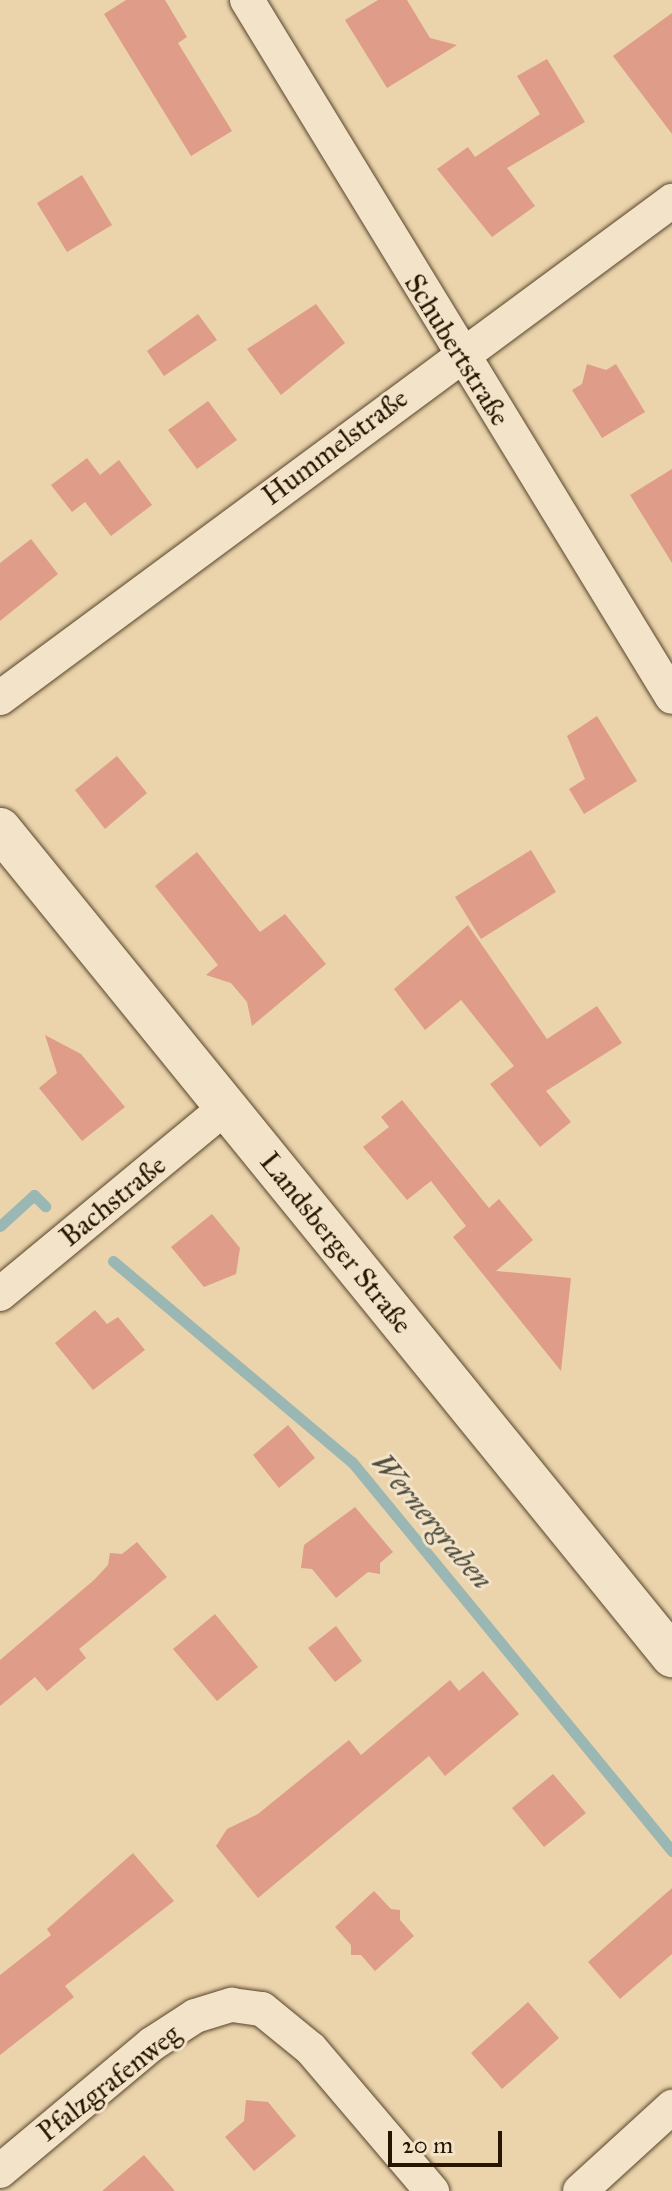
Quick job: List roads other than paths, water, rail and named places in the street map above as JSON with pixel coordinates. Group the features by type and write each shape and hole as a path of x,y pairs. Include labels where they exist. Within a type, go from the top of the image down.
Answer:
{"street":[{"name":"Schubertstraße","path":"247,0 460,354 672,697"},
{"name":"Hummelstraße","path":"0,698 460,354 672,201"},
{"name":"Landsberger Straße","path":"0,829 672,1656"},
{"name":"Bachstraße","path":"0,1294 226,1107"},
{"name":"Pfalzgrafenweg","path":"0,2171 152,2044 195,2016 232,2005 262,2009 311,2049 432,2191"},
{"path":"580,2191 672,2107"}],"waterway":[{"name":"Wernergraben","path":"0,1226 34,1195 45,1206"},
{"name":"Wernergraben","path":"113,1261 352,1462 672,1851"}]}
